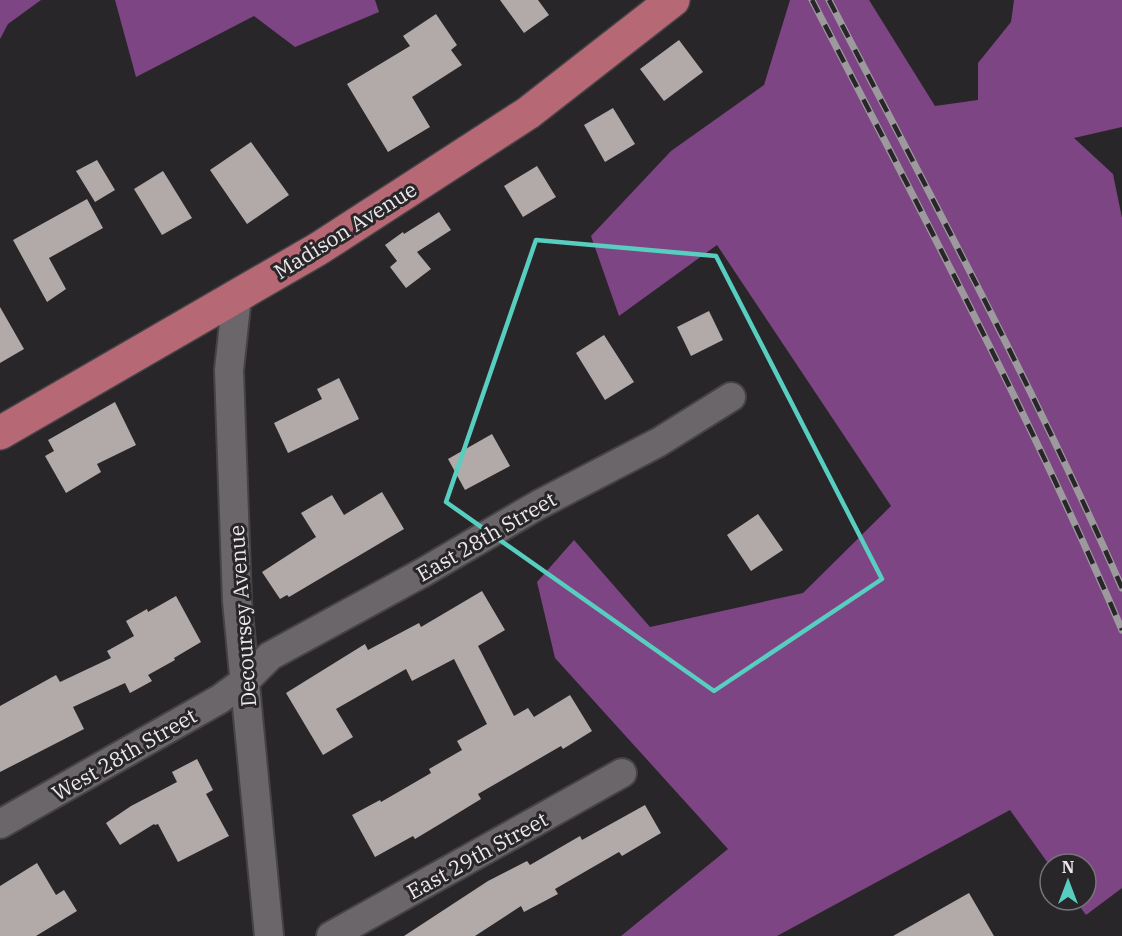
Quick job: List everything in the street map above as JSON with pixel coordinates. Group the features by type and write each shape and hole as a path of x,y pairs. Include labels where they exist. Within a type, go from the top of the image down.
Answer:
{"main road":[{"name":"Madison Avenue","path":"0,433 318,249 528,113 673,0"}],"street":[{"name":"Decoursey Avenue","path":"237,296 229,370 237,600 269,936"},
{"name":"East 28th Street","path":"246,680 270,656 422,573 538,505 659,442 731,397"},
{"name":"West 28th Street","path":"0,824 220,699 246,680"},
{"name":"East 29th Street","path":"332,936 622,774"}],"highlighted area":[{"path":"536,240 716,256 882,579 714,691 446,502"}],"shaded area":[{"path":"0,0 41,0 8,24 0,39"},
{"path":"115,0 375,0 379,12 295,47 254,16 136,77"},
{"path":"790,0 869,0 935,106 978,100 978,63 1011,22 1014,0 1122,0 1122,127 1074,138 1113,174 1122,218 1122,888 1098,906 1098,852 1040,852 1010,810 777,936 621,936 728,849 555,658 537,582 574,540 650,627 803,593 891,506 717,245 619,316 591,236 671,151 764,85"}],"building":[{"path":"500,0 538,0 549,15 524,33"},
{"path":"436,14 457,45 451,50 462,65 412,97 430,127 388,152 347,84 410,46 403,36"},
{"path":"679,40 703,72 664,101 640,69"},
{"path":"613,108 635,144 605,162 584,125"},
{"path":"251,142 289,195 247,224 210,170"},
{"path":"97,160 115,190 95,202 76,171"},
{"path":"537,166 556,197 523,217 504,186"},
{"path":"163,171 192,218 162,235 134,189"},
{"path":"87,199 103,228 49,258 66,289 47,302 13,240"},
{"path":"439,212 451,230 417,252 431,269 406,288 390,267 397,261 385,245"},
{"path":"0,307 24,349 0,363"},
{"path":"709,311 723,340 691,356 677,327"},
{"path":"604,335 634,382 605,400 576,353"},
{"path":"339,378 359,419 288,453 274,423 322,399 317,389"},
{"path":"115,402 136,445 97,464 101,472 66,493 45,456 54,451 48,440"},
{"path":"492,434 510,466 465,490 448,459"},
{"path":"382,492 404,529 289,597 287,595 280,599 262,572 316,537 301,513 332,495 344,515"},
{"path":"758,514 783,550 751,571 727,535"},
{"path":"482,591 505,630 478,646 514,716 528,708 534,717 570,695 592,731 563,749 561,746 478,794 481,799 415,839 413,836 375,857 352,815 380,800 381,802 431,773 429,769 462,750 457,741 487,724 454,659 412,681 406,669 336,709 353,737 323,755 286,693 365,644 368,650 419,623 421,627"},
{"path":"176,596 201,642 148,675 152,681 130,693 125,683 73,707 84,729 0,772 0,706 56,675 60,682 111,658 107,651 134,636 126,621"},
{"path":"197,759 213,790 206,794 229,836 178,862 158,824 154,824 120,845 106,823 131,806 177,782 172,772"},
{"path":"645,805 661,833 622,856 619,852 555,889 558,894 524,912 521,906 475,936 404,936 488,881 527,861 530,865 580,836 582,840"},
{"path":"37,863 56,895 64,890 77,911 36,936 0,936 0,886"},
{"path":"969,893 994,936 893,936"}],"railway":[{"path":"812,0 1012,391 1122,630"},
{"path":"829,0 1017,365 1122,588"}]}
